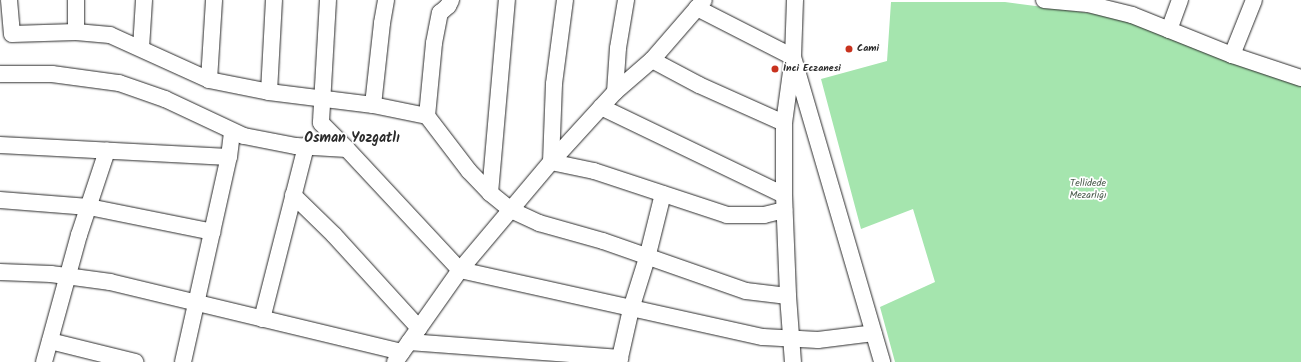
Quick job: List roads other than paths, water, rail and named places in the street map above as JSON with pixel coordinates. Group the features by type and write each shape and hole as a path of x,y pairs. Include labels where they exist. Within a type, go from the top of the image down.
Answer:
{"street":[{"path":"9,0 12,34 76,32 110,35 209,80 269,92 373,106 427,116 469,171 490,194 511,210 540,223 603,241 647,258 746,291 788,296"},
{"path":"76,0 76,32"},
{"path":"141,48 144,0"},
{"path":"209,80 214,0"},
{"path":"269,92 274,0"},
{"path":"328,0 320,122 460,270 763,337 818,340 874,333"},
{"path":"373,106 386,0"},
{"path":"427,116 434,43 440,13 448,6 451,0"},
{"path":"490,194 506,0"},
{"path":"552,162 554,84 565,0"},
{"path":"616,92 618,48 626,0"},
{"path":"793,362 788,296 784,203 784,123 793,57 795,0"},
{"path":"1046,0 1111,5 1132,15 1232,55 1299,74"},
{"path":"1169,30 1180,0"},
{"path":"1232,55 1254,0"},
{"path":"402,352 460,270 552,162 601,107 652,60 701,4 793,57 882,362"},
{"path":"652,60 699,85 784,123"},
{"path":"0,74 52,74 119,83 165,99 232,132 244,136 306,146 347,149"},
{"path":"601,107 784,203"},
{"path":"183,362 195,302 213,232 229,157 232,132"},
{"path":"0,145 229,157"},
{"path":"262,319 306,146"},
{"path":"44,362 68,276 107,151"},
{"path":"552,162 594,171 727,215 764,214 784,203"},
{"path":"0,272 68,276 110,282 402,352 620,360 631,309 647,258 663,194"},
{"path":"293,195 334,235 419,328"},
{"path":"0,200 89,207 213,232"},
{"path":"50,341 135,362"}],"place":[{"name":"Cami","path":"849,49"},
{"name":"İnci Eczanesi","path":"775,69"}],"district":[{"name":"Osman Yozgatlı","path":"352,138"}],"park label":[{"name":"Tellidede Mezarlığı","path":"1088,188"}]}
